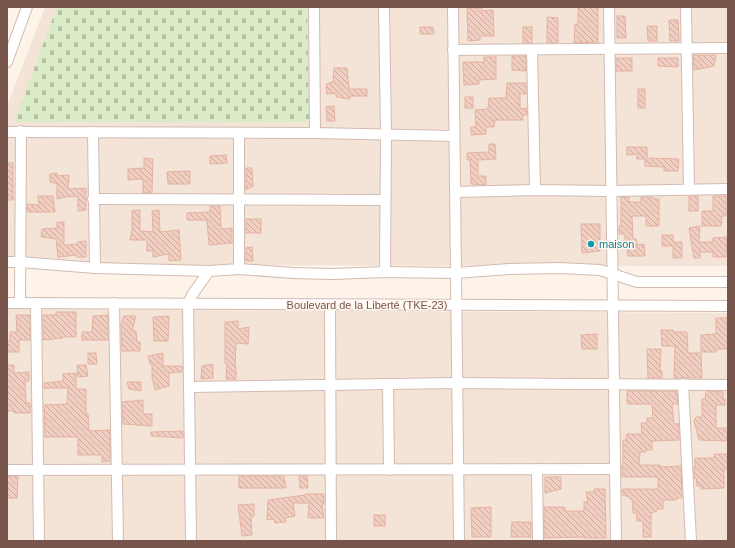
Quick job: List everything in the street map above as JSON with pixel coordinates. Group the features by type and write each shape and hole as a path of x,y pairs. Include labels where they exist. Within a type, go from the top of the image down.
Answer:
{"street":[{"path":"7,62 9,50 27,7"},
{"path":"314,7 315,133"},
{"path":"384,7 386,135 385,272"},
{"path":"453,7 459,541"},
{"path":"609,7 616,541"},
{"path":"686,7 689,190"},
{"path":"453,50 728,48"},
{"path":"532,50 535,190"},
{"path":"20,303 21,131"},
{"path":"7,132 315,133 454,136"},
{"path":"93,132 94,268"},
{"path":"239,133 239,269"},
{"path":"455,192 728,189"},
{"path":"93,199 385,200"},
{"path":"7,262 94,268 209,271 239,269 320,273 456,273 509,269 560,268 600,270 637,282 728,282"},
{"path":"191,541 188,304 192,295 209,271"},
{"name":"Boulevard de la Liberté (TKE-23)","path":"7,303 728,306"},
{"path":"36,303 39,541"},
{"path":"114,303 118,541"},
{"path":"330,304 331,541"},
{"path":"190,387 458,383 728,385"},
{"path":"388,384 389,470"},
{"path":"684,384 690,541"},
{"path":"537,469 538,541"},
{"path":"7,470 615,469"}],"shaded area":[{"path":"45,7 728,7 728,266 7,265 7,106"},
{"path":"7,309 728,313 728,541 7,541"}],"green space":[{"path":"57,7 307,7 309,119 305,122 14,122"}],"building":[{"path":"578,7 598,7 598,42 574,43 575,24 578,24"},
{"path":"467,8 482,8 482,11 493,10 494,36 480,36 480,40 468,41"},
{"path":"617,16 625,16 626,38 617,38"},
{"path":"547,17 558,18 558,43 547,43"},
{"path":"669,20 678,20 679,41 670,41"},
{"path":"647,26 657,26 657,41 648,41"},
{"path":"420,27 433,27 434,34 420,34"},
{"path":"523,27 532,27 532,43 523,43"},
{"path":"693,55 716,55 714,66 694,70"},
{"path":"512,56 526,56 526,71 512,70"},
{"path":"484,57 496,57 496,79 479,80 479,84 464,85 463,62 484,62"},
{"path":"616,58 632,58 632,71 616,71"},
{"path":"658,58 678,58 678,67 658,66"},
{"path":"334,68 347,68 349,89 367,89 367,96 350,96 350,99 336,97 336,93 327,94 326,84 333,82"},
{"path":"507,83 526,83 526,94 520,94 520,109 527,108 527,115 523,115 523,120 495,120 494,127 486,127 486,134 471,135 471,127 476,127 475,110 488,109 489,98 506,98"},
{"path":"638,89 645,89 645,108 638,108"},
{"path":"465,97 473,97 473,108 465,108"},
{"path":"334,106 335,121 327,121 326,107"},
{"path":"489,144 495,144 496,159 478,160 478,176 486,176 486,185 471,184 470,160 467,160 467,153 489,152"},
{"path":"627,147 647,147 647,158 679,159 678,171 664,171 664,167 645,166 645,159 637,159 637,154 627,155"},
{"path":"226,155 227,163 210,164 210,156"},
{"path":"144,158 153,159 152,193 143,193 143,179 128,180 128,169 144,168"},
{"path":"7,163 13,163 13,200 7,200"},
{"path":"246,168 252,168 253,186 246,190"},
{"path":"190,171 190,184 168,184 167,172"},
{"path":"57,173 57,176 69,175 68,189 86,188 86,210 78,211 78,196 57,199 57,184 50,182 50,174"},
{"path":"38,196 53,196 55,212 27,212 27,204 39,205"},
{"path":"689,196 698,196 698,211 689,211"},
{"path":"713,196 726,196 726,216 722,216 721,226 702,226 702,211 713,211"},
{"path":"621,197 629,197 629,202 641,202 641,197 653,197 653,199 659,199 659,226 646,226 646,216 632,216 633,239 636,239 637,245 644,244 645,256 628,256 627,246 625,246 625,234 619,234 619,226 621,226"},
{"path":"210,206 220,206 221,229 232,228 232,243 209,245 207,220 187,220 187,213 210,212"},
{"path":"140,210 140,231 153,232 152,211 159,210 160,232 179,230 181,260 169,261 169,254 153,257 153,251 147,251 147,240 130,240 132,231 132,211"},
{"path":"246,219 261,219 261,233 246,233"},
{"path":"57,222 64,222 64,245 78,244 78,242 86,241 86,257 77,257 77,255 58,257 56,239 41,237 42,229 57,228"},
{"name":"maison","path":"581,224 600,224 600,251 582,253"},
{"path":"700,226 699,242 713,242 713,238 727,237 726,257 713,257 713,252 700,252 700,258 694,258 689,228"},
{"path":"662,235 673,235 673,242 682,242 682,258 673,258 673,246 662,246"},
{"path":"252,247 253,261 246,261 246,248"},
{"path":"56,312 76,312 76,337 43,340 43,315 56,315"},
{"path":"16,315 30,315 30,340 19,340 19,352 9,352 9,350 7,350 7,341 10,341 10,332 17,332"},
{"path":"108,315 108,340 82,340 82,332 92,332 93,316"},
{"path":"124,316 136,316 132,331 136,331 137,342 140,342 140,351 122,351 121,324"},
{"path":"169,316 168,341 154,341 153,317"},
{"path":"716,318 727,318 728,349 716,349 716,352 701,352 701,335 716,334"},
{"path":"238,321 238,329 249,327 248,344 236,343 236,379 226,379 227,364 225,364 225,322"},
{"path":"661,330 687,332 688,353 701,353 702,378 674,378 675,346 662,346"},
{"path":"597,334 597,349 582,349 581,335"},
{"path":"647,349 661,349 660,371 662,371 662,378 648,378"},
{"path":"88,353 96,353 97,364 88,364"},
{"path":"163,353 163,366 182,366 182,372 169,373 169,386 155,390 152,377 152,364 150,364 148,356"},
{"path":"213,364 213,378 201,379 202,366"},
{"path":"7,365 14,365 14,373 29,372 29,381 25,381 26,403 30,403 30,413 14,413 14,411 7,411"},
{"path":"77,365 86,365 88,376 78,377"},
{"path":"76,373 76,389 86,389 86,414 88,414 89,431 110,430 110,461 102,462 102,455 78,455 78,437 45,437 44,405 67,404 68,388 44,388 44,383 63,381 63,374"},
{"path":"127,382 141,382 141,391 129,389"},
{"path":"627,391 677,391 678,404 672,404 674,424 679,424 679,440 652,441 652,450 640,452 639,465 660,465 660,467 681,466 682,498 677,498 676,500 663,500 663,509 657,509 657,511 651,513 651,537 643,537 643,521 637,521 636,513 633,513 632,499 622,495 622,489 658,489 658,477 622,477 622,465 623,440 626,440 627,434 642,434 641,423 647,423 647,418 653,418 652,404 627,404"},
{"path":"706,391 723,392 725,405 716,405 716,428 728,428 728,439 726,439 726,441 699,440 694,421 696,417 702,417 702,399 705,399"},
{"path":"143,400 143,414 152,414 152,426 123,424 122,402"},
{"path":"183,431 183,438 151,436 151,432"},
{"path":"714,454 728,454 728,469 724,469 724,488 701,489 701,486 697,486 696,478 694,478 695,458 714,458"},
{"path":"7,476 18,476 17,498 7,498"},
{"path":"239,476 284,476 286,488 239,488"},
{"path":"299,476 307,476 308,488 300,488"},
{"path":"545,477 561,477 561,489 545,493"},
{"path":"594,489 605,489 606,538 544,538 544,507 565,507 565,511 584,511 584,502 588,502 586,492 594,492"},
{"path":"305,494 324,494 324,504 322,504 324,518 308,518 309,503 293,503 295,516 285,518 286,522 275,523 274,519 267,520 268,500"},
{"path":"254,504 254,516 251,517 252,535 242,536 238,505"},
{"path":"491,507 491,537 472,537 471,508"},
{"path":"374,515 385,515 385,526 374,526"},
{"path":"512,522 531,522 531,537 511,537"}],"place":[{"name":"maison","path":"591,244"}]}
